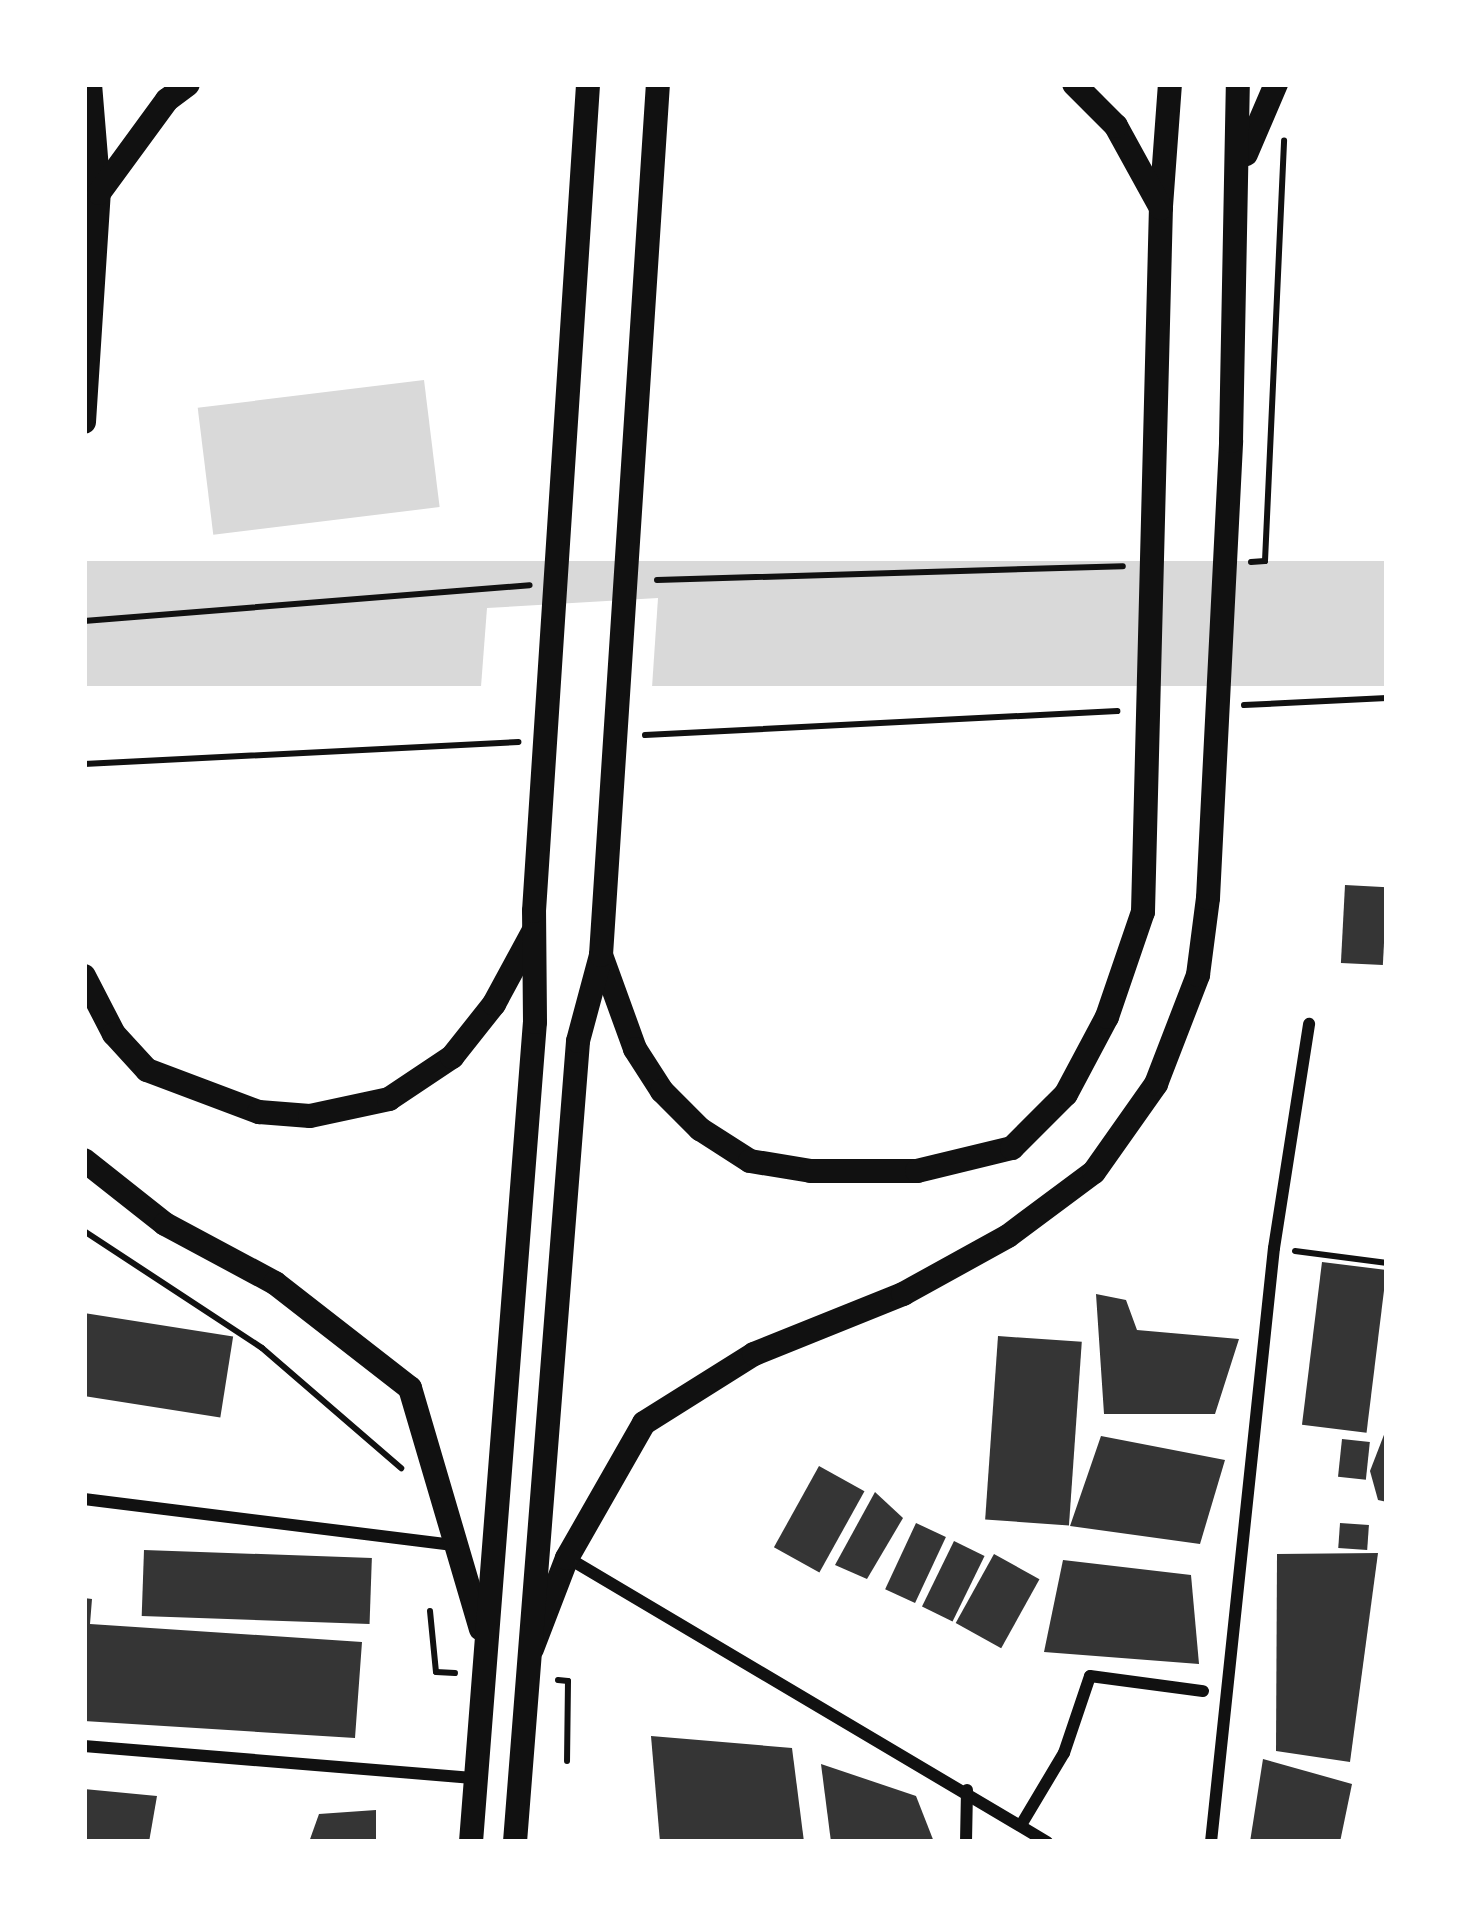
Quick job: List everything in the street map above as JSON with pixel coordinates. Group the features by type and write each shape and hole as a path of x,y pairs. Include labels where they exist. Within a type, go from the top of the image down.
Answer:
{"main road":[{"path":"84,422 98,193 90,84"},
{"path":"98,193 167,100 188,84"},
{"path":"471,1842 535,1022 534,920 588,84"},
{"path":"515,1842 578,1041 601,955 658,84"},
{"path":"1074,84 1117,126 1161,208"},
{"path":"601,955 635,1049 662,1091 700,1129 750,1161 811,1171 917,1171 1012,1148 1066,1094 1107,1017 1143,912 1161,208 1170,84"},
{"path":"532,1648 566,1558 644,1423 754,1354 903,1294 1008,1236 1094,1172 1156,1084 1198,975 1214,811 1232,441 1238,84"},
{"path":"1240,173 1276,84"},
{"path":"84,976 114,1034 147,1070 259,1112 310,1116 388,1099 452,1057 494,1004 534,920"},
{"path":"84,1160 165,1224 275,1283 410,1388 460,1546 486,1648"}],"street":[{"path":"1210,1842 1274,1248 1309,1024"},
{"path":"84,1499 460,1546"},
{"path":"566,1558 967,1790 1047,1842"},
{"path":"1021,1825 1064,1753 1090,1676 1203,1691"},
{"path":"84,1746 476,1778"},
{"path":"966,1842 967,1790"}],"path":[{"path":"1242,562 1265,561 1287,151 1281,131"},
{"path":"650,581 1147,565"},
{"path":"84,621 532,584"},
{"path":"1221,706 1387,698"},
{"path":"629,736 1126,711"},
{"path":"84,764 534,741"},
{"path":"84,1231 262,1348 410,1477"},
{"path":"1274,1248 1387,1263"},
{"path":"430,1611 436,1672"},
{"path":"567,1761 568,1681"}],"shaded area":[{"path":"424,380 440,507 213,535 198,408"},
{"path":"84,561 1387,561 1387,686 84,686"}],"pier":[{"path":"658,598 649,732 477,739 487,608"}],"building":[{"path":"1345,885 1387,887 1383,965 1341,963"},
{"path":"1322,1262 1387,1270 1367,1433 1302,1425"},
{"path":"1096,1294 1126,1300 1137,1330 1239,1339 1215,1414 1104,1414"},
{"path":"84,1313 233,1337 220,1418 84,1396"},
{"path":"998,1336 1082,1342 1069,1525 985,1520"},
{"path":"1387,1427 1387,1502 1378,1500 1370,1471"},
{"path":"1101,1436 1225,1460 1200,1544 1070,1526"},
{"path":"1342,1439 1370,1442 1366,1480 1338,1477"},
{"path":"819,1466 864,1491 819,1573 774,1547"},
{"path":"875,1492 903,1518 867,1579 835,1565"},
{"path":"916,1523 946,1537 915,1603 885,1589"},
{"path":"1340,1523 1369,1525 1367,1550 1338,1548"},
{"path":"954,1541 985,1556 953,1622 922,1607"},
{"path":"144,1550 372,1558 370,1624 142,1616"},
{"path":"1378,1553 1350,1762 1276,1751 1277,1554"},
{"path":"994,1554 1039,1579 1001,1648 956,1623"},
{"path":"1063,1560 1191,1575 1199,1664 1044,1652"},
{"path":"84,1598 92,1599 90,1624 362,1642 355,1738 84,1721"},
{"path":"651,1736 792,1748 804,1842 660,1842"},
{"path":"1263,1759 1352,1784 1340,1842 1250,1842"},
{"path":"821,1764 916,1796 934,1842 831,1842"},
{"path":"84,1789 157,1796 149,1842 84,1842"},
{"path":"376,1810 376,1842 309,1842 319,1814"}]}
